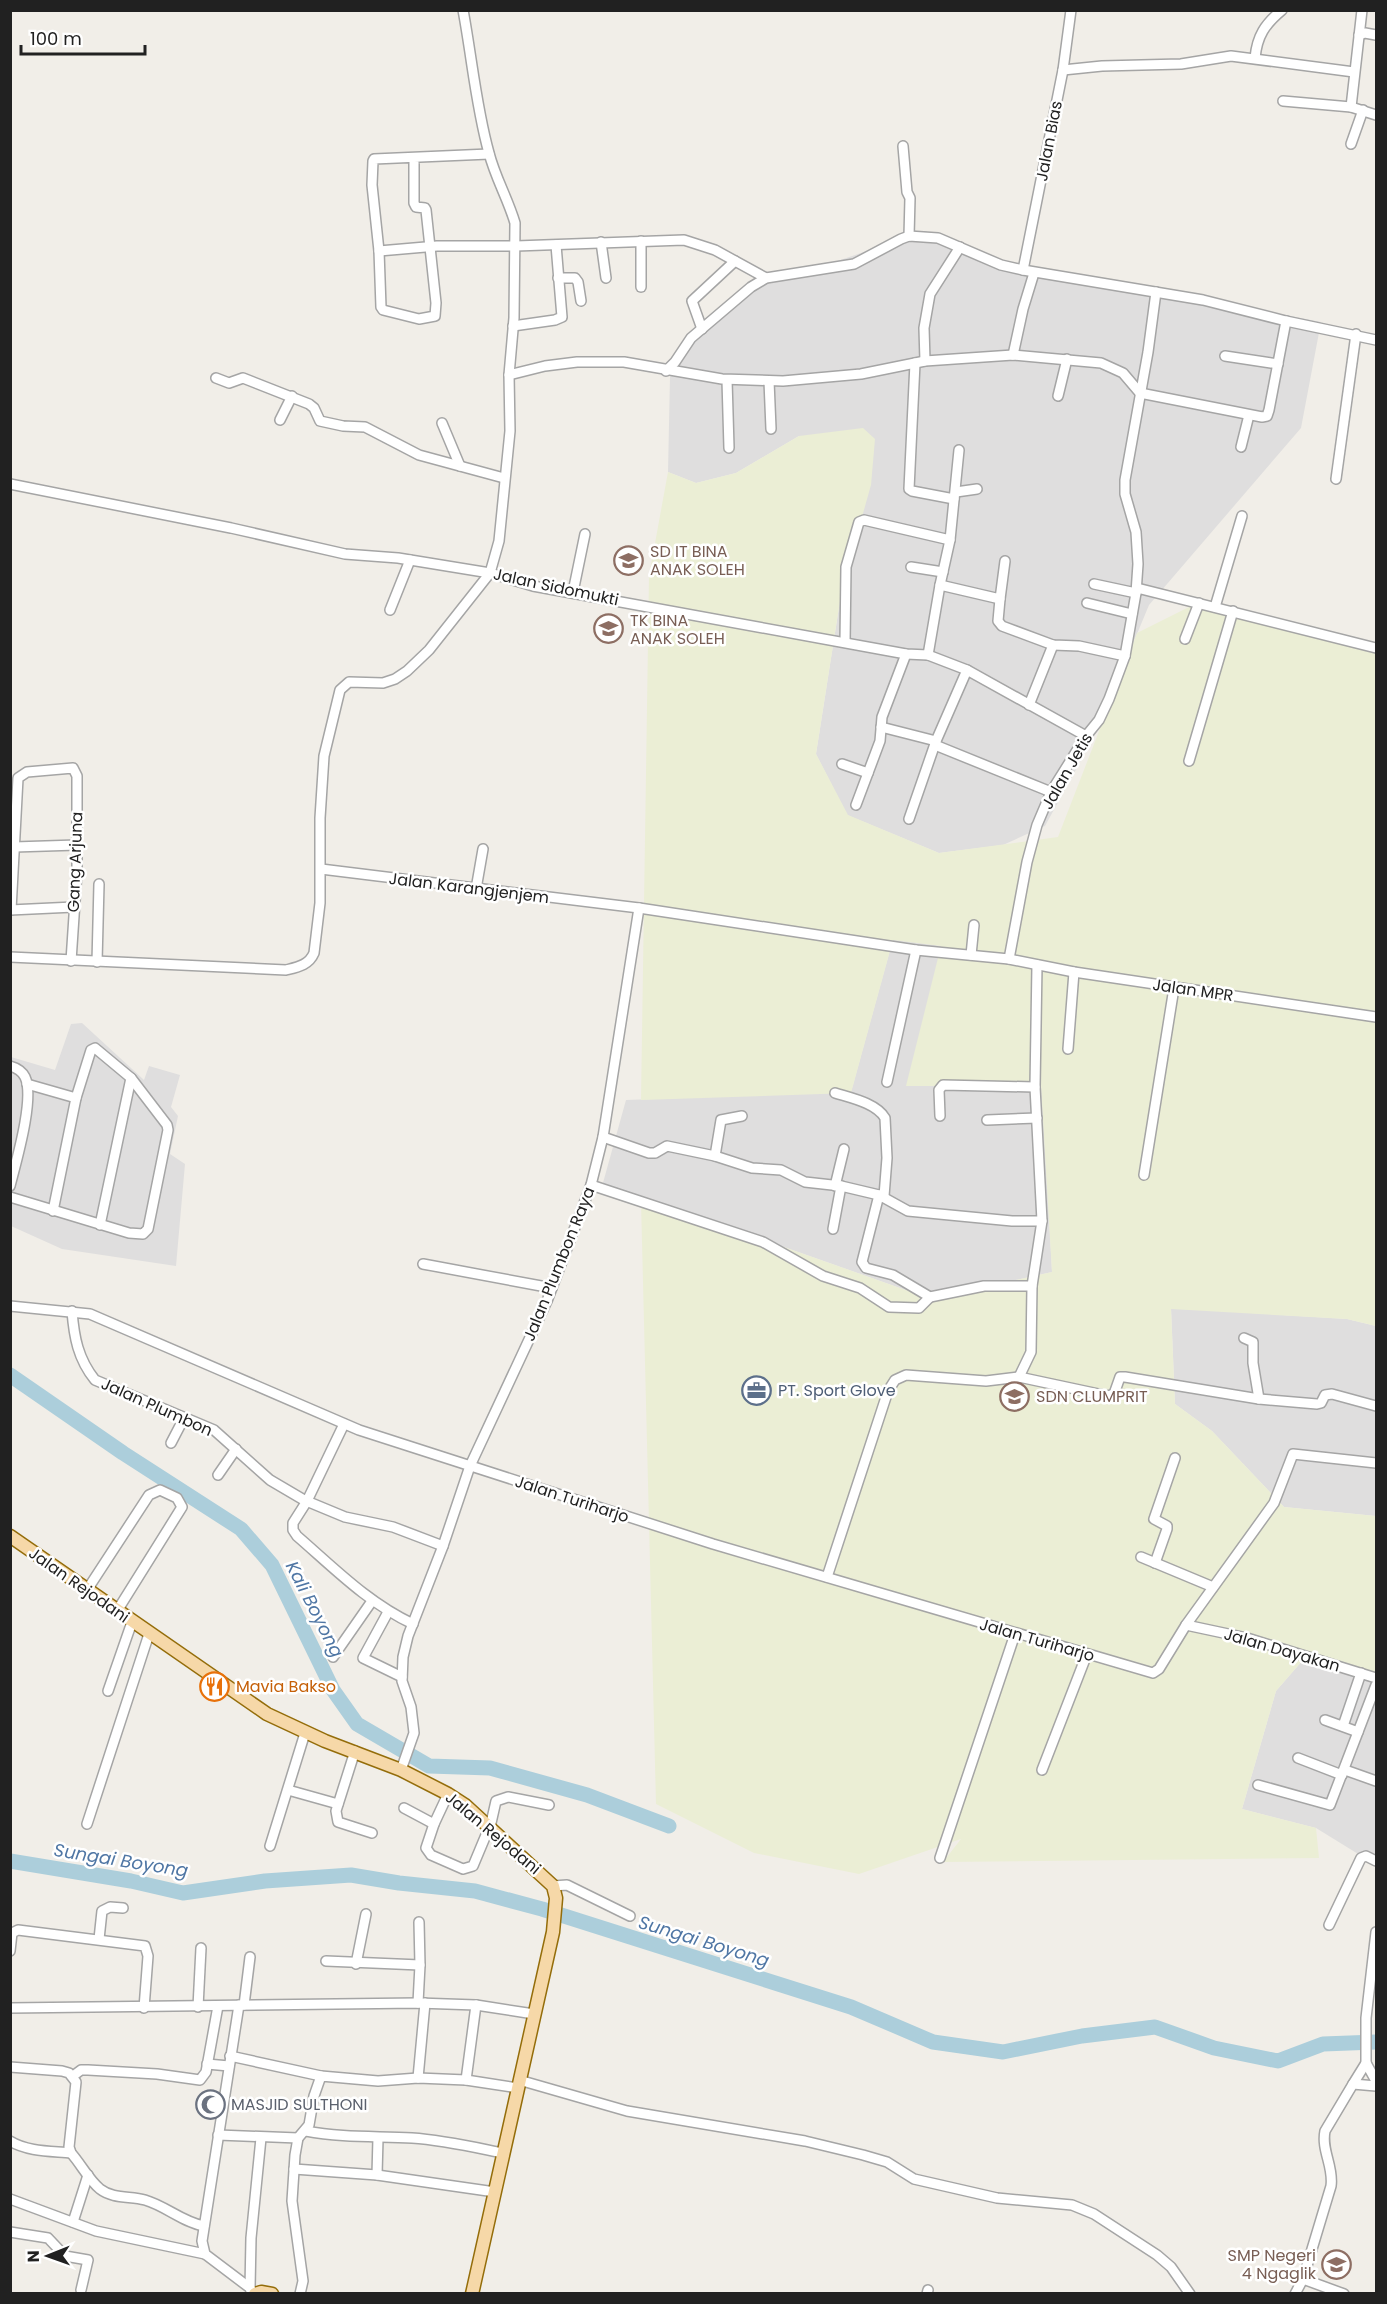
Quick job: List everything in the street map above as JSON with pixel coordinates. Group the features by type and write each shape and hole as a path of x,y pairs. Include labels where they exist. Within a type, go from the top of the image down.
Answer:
{"main road":[{"name":"Jalan Rejodani","path":"10,1536 148,1634 267,1714 305,1733 402,1767 448,1794 489,1828 555,1892"},
{"path":"472,2294 553,1932 555,1892"},
{"path":"252,2292 272,2294"}],"street":[{"path":"10,957 286,970 311,960 314,953 321,869 320,818 324,756 340,690 349,682 383,683 407,671 429,650 490,573 500,541 510,431 509,375 516,246 512,210 489,154 481,122 463,10"},
{"name":"Jalan Bias","path":"1023,270 1063,70 1071,10"},
{"path":"1255,58 1256,43 1260,32 1282,10"},
{"path":"1351,107 1362,10"},
{"path":"1359,35 1365,33 1377,35"},
{"path":"1063,70 1102,66 1182,64 1231,56 1354,72"},
{"path":"1283,101 1351,107 1377,115"},
{"path":"1351,144 1363,110"},
{"path":"903,146 907,192 910,198 909,236"},
{"path":"414,158 414,205 426,210 436,313 433,318 425,319 383,310 381,307 379,250 372,185 373,161 414,158 489,154"},
{"path":"666,371 691,338 751,286 766,278 854,264 876,250 909,236 938,238 1001,264 1034,273 1203,300 1286,321 1377,340"},
{"path":"379,250 684,240 715,250 766,278"},
{"path":"641,241 641,287"},
{"path":"601,242 606,278"},
{"path":"513,326 562,317 556,245"},
{"path":"926,361 924,328 930,294 960,247"},
{"path":"702,329 692,301 735,261"},
{"path":"1013,355 1034,273"},
{"path":"558,278 575,278 578,282 581,301"},
{"path":"1140,393 1156,292"},
{"path":"509,375 545,366 577,362 624,362 727,380 769,381 831,378 926,361 1013,355 1101,363 1124,373 1140,393 1262,417 1267,416 1286,321"},
{"path":"1336,479 1356,334"},
{"path":"1224,356 1278,364"},
{"path":"1058,396 1067,359"},
{"path":"915,363 909,489 955,495 977,489"},
{"path":"216,378 229,383 243,378 292,396 314,408 320,421 343,426 365,427 419,455 504,478"},
{"path":"727,380 729,448"},
{"path":"769,381 771,429"},
{"name":"Jalan Jetis","path":"1009,959 1027,862 1037,825 1051,792 1086,736 1099,720 1125,656 1136,590 1136,532 1125,494 1125,480 1140,393"},
{"path":"280,420 292,396"},
{"path":"1241,447 1249,415"},
{"path":"442,423 460,466"},
{"path":"928,655 950,540 959,450"},
{"name":"Jalan Sidomukti","path":"10,484 231,528 345,554 410,560 490,573 533,586 906,654 928,655 967,670 1086,736"},
{"path":"1215,607 1242,516"},
{"path":"845,642 846,567 859,522 864,520 950,540"},
{"path":"573,592 585,534"},
{"path":"390,610 410,560"},
{"path":"1005,561 998,621 1000,625 1053,645 1086,648 1125,656"},
{"path":"911,567 943,572"},
{"path":"1094,584 1199,603 1377,648"},
{"path":"940,585 1000,599"},
{"path":"1087,603 1132,614"},
{"path":"1185,639 1199,603"},
{"path":"1189,762 1233,611"},
{"path":"1029,705 1053,645"},
{"path":"856,805 880,741 882,717 906,654"},
{"path":"909,819 936,743 967,670"},
{"path":"881,727 936,743 1051,792"},
{"path":"842,764 868,773"},
{"name":"Gang Arjuna","path":"14,847 18,778 27,772 70,768 76,770 77,845 71,961"},
{"path":"74,907 11,910 11,884 14,847 77,845"},
{"path":"476,889 483,849"},
{"name":"Jalan Karangjenjem","path":"321,869 639,908 916,950 1009,959"},
{"path":"97,962 99,884"},
{"name":"Jalan Plumbon Raya","path":"402,1677 403,1657 413,1623 443,1546 470,1466 552,1288 591,1185 603,1137 639,908"},
{"path":"971,955 974,925"},
{"path":"887,1082 916,950"},
{"name":"Jalan MPR","path":"1009,959 1074,972 1377,1017"},
{"path":"1019,1377 1031,1352 1032,1286 1042,1221 1035,1087 1037,965"},
{"path":"1068,1049 1074,972"},
{"path":"1144,1175 1174,987"},
{"path":"10,1197 53,1211 136,1235 143,1234 150,1225 168,1130 163,1119 131,1078 93,1047 76,1098 53,1211"},
{"path":"10,1066 19,1069 27,1084 27,1108 10,1186"},
{"path":"100,1225 131,1078"},
{"path":"27,1084 76,1098"},
{"path":"940,1116 939,1090 943,1085 1035,1087"},
{"path":"835,1093 868,1105 883,1114 887,1125 887,1158 881,1195 862,1265 907,1281 930,1297"},
{"path":"715,1156 721,1120 742,1116"},
{"path":"987,1120 1036,1118"},
{"path":"603,1137 649,1153 655,1153 667,1146 715,1156 752,1168 781,1170 805,1182 881,1195 908,1211 1012,1221 1042,1221"},
{"path":"833,1229 844,1149"},
{"path":"591,1185 763,1242 823,1276 860,1288 889,1307 919,1308 930,1297 984,1286 1032,1286"},
{"path":"423,1264 552,1288"},
{"name":"Jalan Turiharjo","path":"10,1306 90,1314 344,1424 713,1544 1148,1671 1159,1669 1186,1625"},
{"name":"Jalan Plumbon","path":"72,1311 77,1347 95,1380 214,1430 270,1480 307,1501 345,1517 393,1527 443,1546"},
{"path":"1244,1338 1253,1342 1254,1345 1253,1363 1259,1399"},
{"path":"827,1577 891,1384 906,1374 986,1381 1019,1377 1101,1396 1114,1394 1118,1380 1120,1377 1125,1377 1259,1399 1317,1404 1321,1403 1325,1395 1332,1394 1377,1406"},
{"path":"171,1443 184,1418"},
{"path":"344,1424 307,1501 293,1523 295,1533 372,1601 388,1612 413,1623"},
{"path":"218,1475 236,1449"},
{"path":"1186,1625 1274,1503 1293,1454 1377,1463"},
{"path":"1155,1563 1167,1526 1154,1519 1175,1458"},
{"path":"87,1590 149,1495 160,1490 177,1498 182,1507 117,1611"},
{"path":"1141,1557 1213,1587"},
{"path":"333,1657 372,1601"},
{"path":"388,1612 363,1658 402,1677 411,1707 414,1733 402,1767"},
{"path":"108,1691 132,1622"},
{"name":"Jalan Dayakan","path":"1186,1625 1247,1638 1377,1678"},
{"path":"87,1824 148,1634"},
{"path":"940,1858 1015,1634"},
{"path":"1042,1770 1087,1654"},
{"path":"1343,1726 1361,1672"},
{"path":"1258,1785 1328,1805 1344,1773 1377,1685"},
{"path":"1325,1720 1358,1732"},
{"path":"270,1846 305,1733"},
{"path":"355,1751 336,1815 338,1822 372,1833"},
{"path":"1298,1758 1377,1781"},
{"path":"288,1790 338,1804"},
{"path":"448,1794 434,1824 427,1844 427,1853 463,1869 473,1866 489,1828 496,1801 500,1798 508,1797 549,1805"},
{"path":"404,1808 434,1824"},
{"path":"1329,1924 1361,1858 1366,1856 1377,1861"},
{"path":"555,1892 567,1885 630,1916"},
{"path":"99,1939 102,1911 110,1907 123,1908"},
{"path":"356,1964 366,1914"},
{"path":"418,2078 421,2003 419,1922"},
{"path":"10,1950 12,1934 18,1930 145,1946 148,1956 144,2007"},
{"path":"1377,1932 1366,2018 1366,2059 1377,2081"},
{"path":"198,2007 201,1948"},
{"path":"205,2254 202,2241 204,2226 230,2061 250,1957"},
{"path":"326,1961 420,1965"},
{"path":"10,2008 421,2003 476,2006 534,2014"},
{"path":"73,2076 81,2070 88,2070 157,2074 200,2080 207,2064 218,2006"},
{"path":"466,2080 476,2006"},
{"path":"1296,2294 1331,2186 1323,2139 1325,2131 1366,2059"},
{"path":"207,2064 230,2061 321,2076 378,2081 418,2078 519,2084 627,2111 796,2140 871,2156 892,2164 914,2179 1021,2202 1072,2205 1094,2214 1157,2255 1171,2267 1190,2294"},
{"path":"10,2067 62,2071 73,2076 76,2082 69,2147 71,2153 100,2188 110,2194 144,2199 195,2224 204,2226"},
{"path":"218,2135 298,2138 309,2125 314,2096 321,2076"},
{"path":"1353,2084 1377,2086"},
{"path":"306,2131 444,2141 503,2153"},
{"path":"252,2292 251,2238 261,2138"},
{"path":"298,2138 292,2201 303,2281 300,2294"},
{"path":"377,2175 378,2138"},
{"path":"10,2141 33,2149 71,2153"},
{"path":"294,2169 377,2175 495,2192"},
{"path":"73,2222 88,2175"},
{"path":"10,2199 96,2231 205,2254 252,2292"},
{"path":"10,2232 48,2238 65,2256 88,2260 81,2290"},
{"path":"1302,2279 1344,2294"}],"shaded area":[{"path":"925,231 1006,261 1321,322 1301,428 1149,605 1096,733 1045,826 1003,845 939,853 847,815 816,754 842,588 799,436 736,473 696,483 668,472 670,377 693,340 767,281 788,278"},
{"path":"893,939 942,946 907,1086 1042,1086 1052,1272 931,1299 756,1237 601,1190 626,1100 851,1092"},
{"path":"82,1023 144,1080 149,1066 180,1075 171,1107 178,1116 170,1154 185,1164 176,1266 62,1249 11,1226 11,1057 55,1070 71,1024"},
{"path":"1171,1308 1347,1319 1376,1326 1376,1516 1284,1507 1212,1431 1175,1404"},
{"path":"1309,1653 1376,1673 1376,1865 1316,1828 1242,1809 1276,1691"}],"green space":[{"path":"863,428 875,439 871,485 842,588 816,754 848,815 939,853 1058,837 1137,633 1193,605 1376,654 1376,1326 1347,1319 1171,1309 1175,1404 1212,1431 1284,1507 1376,1516 1376,1673 1309,1653 1276,1691 1242,1809 1316,1828 1319,1858 943,1862 961,1839 859,1874 754,1853 656,1804 641,1202 756,1237 931,1299 1052,1272 1041,1086 906,1086 941,946 893,940 851,1093 641,1100 649,576 668,472 696,483 736,473 799,436"}],"waterway":[{"name":"Kali Boyong","path":"10,1375 123,1453 241,1529 272,1565 333,1690 357,1724 429,1766 490,1768 587,1795 669,1826"},
{"name":"Sungai Boyong","path":"10,1861 131,1881 183,1893 265,1881 351,1875 475,1891 542,1909 851,2007 933,2042 1003,2052 1082,2036 1155,2027 1214,2048 1278,2061 1323,2044 1376,2042"}],"place":[{"name":"SD IT BINA ANAK SOLEH","path":"629,560"},
{"name":"TK BINA ANAK SOLEH","path":"609,629"},
{"name":"PT. Sport Glove","path":"757,1390"},
{"name":"SDN CLUMPRIT","path":"1015,1396"},
{"name":"Mavia Bakso","path":"215,1686"},
{"name":"MASJID SULTHONI","path":"210,2104"},
{"name":"SMP Negeri 4 Ngaglik","path":"1337,2264"}]}
